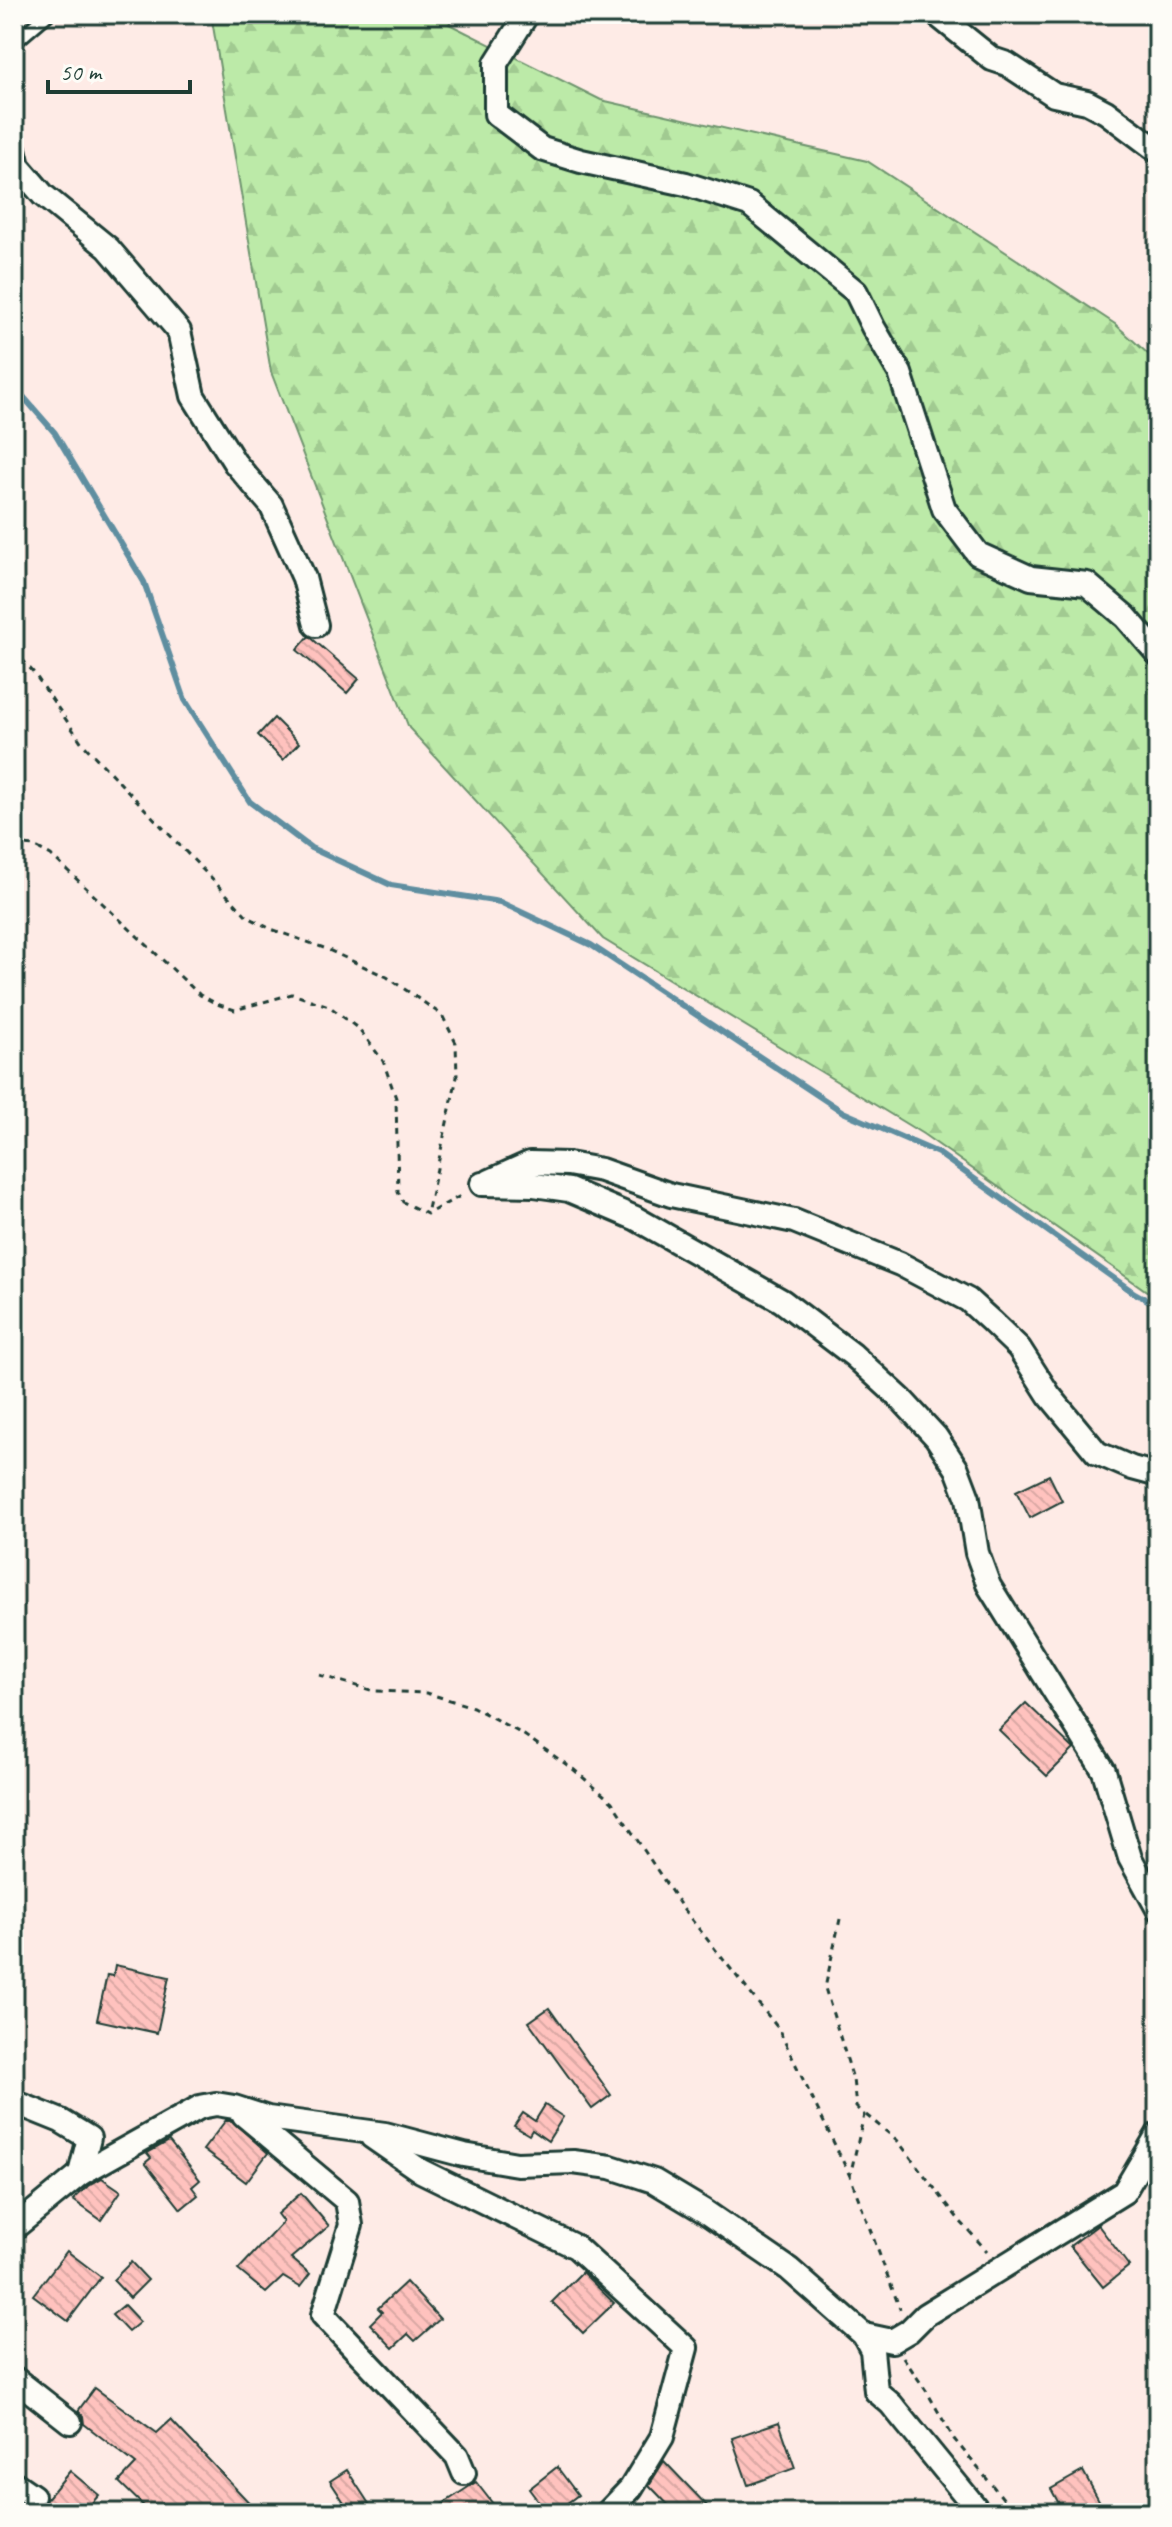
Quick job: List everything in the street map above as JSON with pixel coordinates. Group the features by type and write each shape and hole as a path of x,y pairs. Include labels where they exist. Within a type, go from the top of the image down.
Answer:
{"street":[{"path":"527,14 496,63 496,114 542,149 581,161 686,184 749,204 856,292 900,373 944,509 978,554 1031,578 1087,584 1126,617 1158,654"},
{"path":"936,14 992,59 1007,64 1054,95 1087,102 1106,112 1158,151"},
{"path":"14,149 18,166 43,195 108,248 179,331 193,396 235,463 271,505 304,578 316,625"},
{"path":"482,1184 530,1163 590,1168 671,1195 794,1221 900,1264 968,1300 991,1321 1019,1348 1049,1395 1097,1453 1158,1475"},
{"path":"482,1184 534,1185 569,1190 635,1218 782,1301 853,1355 901,1399 936,1437 957,1469 968,1498 977,1553 989,1586 1104,1771 1130,1858 1158,1909"},
{"path":"14,2102 61,2121 89,2138 80,2174"},
{"path":"14,2228 80,2174 200,2107 216,2104 268,2118 385,2134 464,2155 517,2164 573,2162 611,2167 654,2181 704,2211 789,2269 864,2335 872,2350 876,2391 891,2404 980,2513"},
{"path":"234,2107 347,2201 351,2225 323,2315 457,2456 464,2473"},
{"path":"364,2132 421,2171 576,2247 686,2348 662,2437 631,2488 607,2513"},
{"path":"864,2335 900,2336 925,2315 1124,2192 1158,2134"},
{"path":"14,2378 70,2422"},
{"path":"14,2483 33,2496"}],"lane":[{"path":"14,43 48,14"}],"path":[{"path":"14,650 34,673 82,743 248,917 387,977 442,1015 456,1043 457,1077 427,1214"},
{"path":"14,844 34,846 51,855 200,995 235,1010 292,994 329,1006 360,1030 383,1061 396,1098 398,1192 403,1202 427,1214"},
{"path":"427,1214 482,1184"},
{"path":"319,1675 374,1691 426,1693 473,1707 524,1735 573,1769 612,1802 683,1909 778,2028 850,2176 900,2336 927,2392 954,2439 1015,2513"},
{"path":"840,1919 825,1988 853,2079 856,2107 864,2115 850,2176"},
{"path":"856,2107 897,2140 960,2221 987,2248 993,2275"}],"green space":[{"path":"211,14 455,14 449,24 601,100 867,161 1115,324 1158,363 1158,1299 923,1134 603,939 409,728 271,372"}],"building":[{"path":"309,636 359,679 347,693 297,650"},
{"path":"274,718 299,743 283,760 258,735"},
{"path":"1049,1475 1062,1501 1030,1518 1016,1491"},
{"path":"1026,1703 1074,1749 1047,1776 999,1730"},
{"path":"115,1965 169,1977 157,2033 97,2020 107,1975 113,1976"},
{"path":"549,2008 611,2095 592,2109 529,2022"},
{"path":"545,2105 563,2117 548,2141 532,2130 529,2135 514,2126 523,2113 535,2121"},
{"path":"226,2120 232,2121 268,2153 246,2182 203,2150"},
{"path":"169,2141 200,2180 192,2187 198,2195 181,2209 145,2163 151,2158 147,2153"},
{"path":"102,2178 121,2191 101,2220 73,2200"},
{"path":"301,2193 329,2226 291,2258 310,2274 300,2287 283,2277 266,2293 238,2270 283,2222 277,2214"},
{"path":"1098,2225 1129,2266 1103,2287 1070,2246"},
{"path":"67,2251 101,2277 68,2321 33,2295"},
{"path":"131,2262 148,2280 130,2298 113,2280"},
{"path":"582,2272 614,2303 583,2333 552,2302"},
{"path":"406,2282 440,2319 415,2341 408,2334 393,2348 370,2324 382,2312 378,2308"},
{"path":"124,2305 140,2322 128,2332 112,2315"},
{"path":"95,2388 157,2433 171,2420 259,2513 151,2513 119,2482 136,2464 84,2424 83,2416 78,2411"},
{"path":"779,2422 795,2468 748,2485 732,2438"},
{"path":"664,2461 714,2513 676,2513 649,2485"},
{"path":"557,2467 578,2495 554,2513 547,2513 529,2489"},
{"path":"347,2470 375,2513 351,2513 330,2481"},
{"path":"70,2471 99,2495 83,2513 35,2513"},
{"path":"1083,2471 1101,2504 1084,2513 1064,2513 1051,2489"},
{"path":"476,2482 500,2513 429,2513"}],"waterway":[{"path":"14,386 55,433 144,582 185,700 250,802 311,848 391,885 500,902 591,945 843,1112 938,1153 1133,1292 1158,1306"}]}
